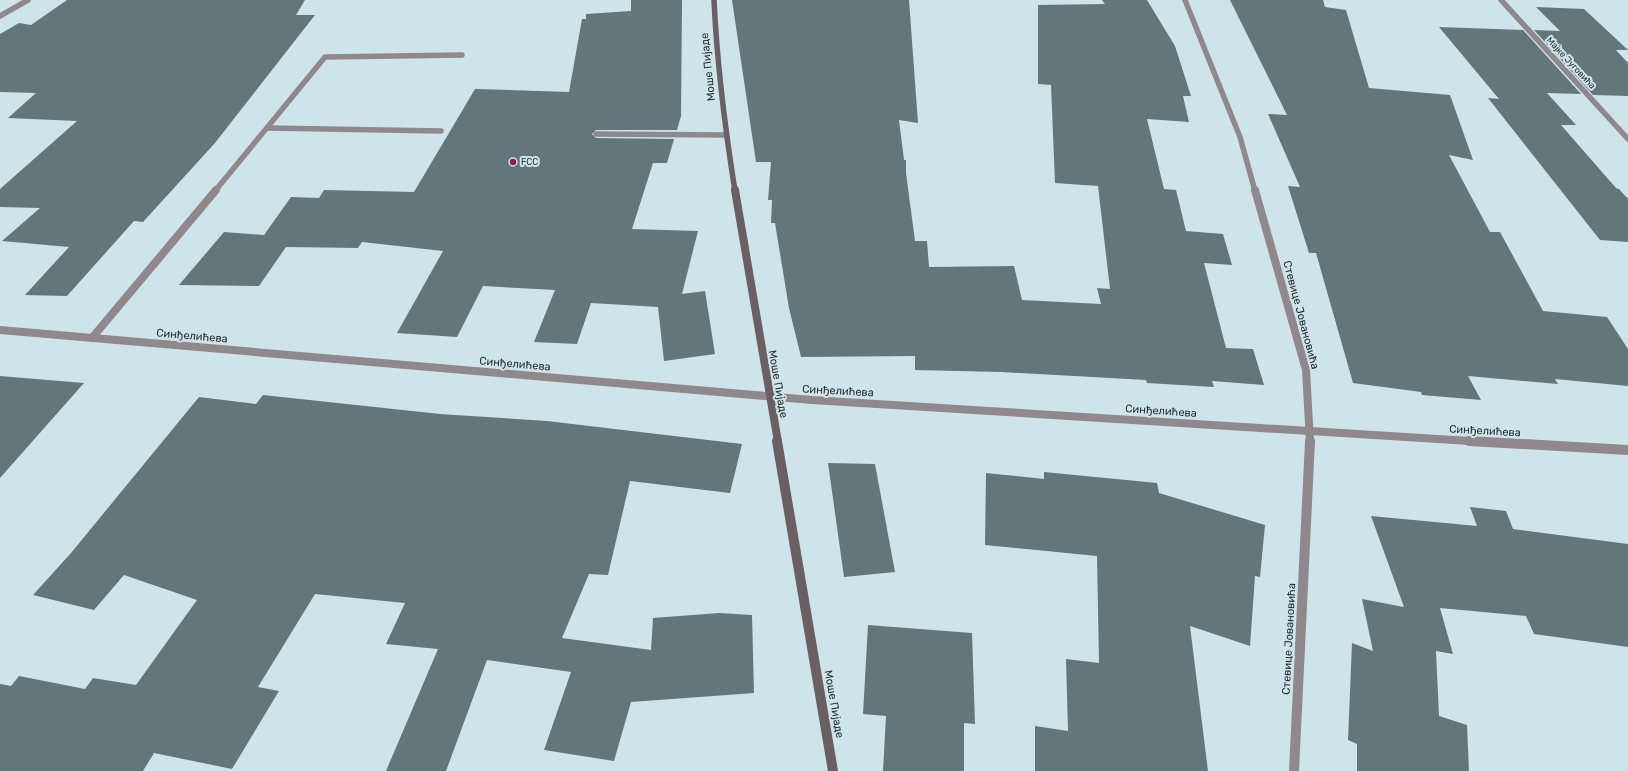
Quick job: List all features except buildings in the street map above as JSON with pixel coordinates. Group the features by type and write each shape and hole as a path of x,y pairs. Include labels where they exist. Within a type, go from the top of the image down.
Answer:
{"main road":[{"name":"Моше Пијаде","path":"714,0 716,50 726,135 833,771"}],"street":[{"path":"0,16 28,0"},
{"name":"Стевице Јовановића","path":"1185,0 1242,144 1306,370 1310,432 1294,771"},
{"name":"Мајке Југовића","path":"1500,0 1628,139"},
{"path":"92,338 326,57 462,55"},
{"path":"268,128 441,131"},
{"path":"596,134 726,135"},
{"name":"Синђелићева","path":"0,330 769,397 1310,432 1628,450"}],"place":[{"name":"FCC","path":"513,162"}]}
